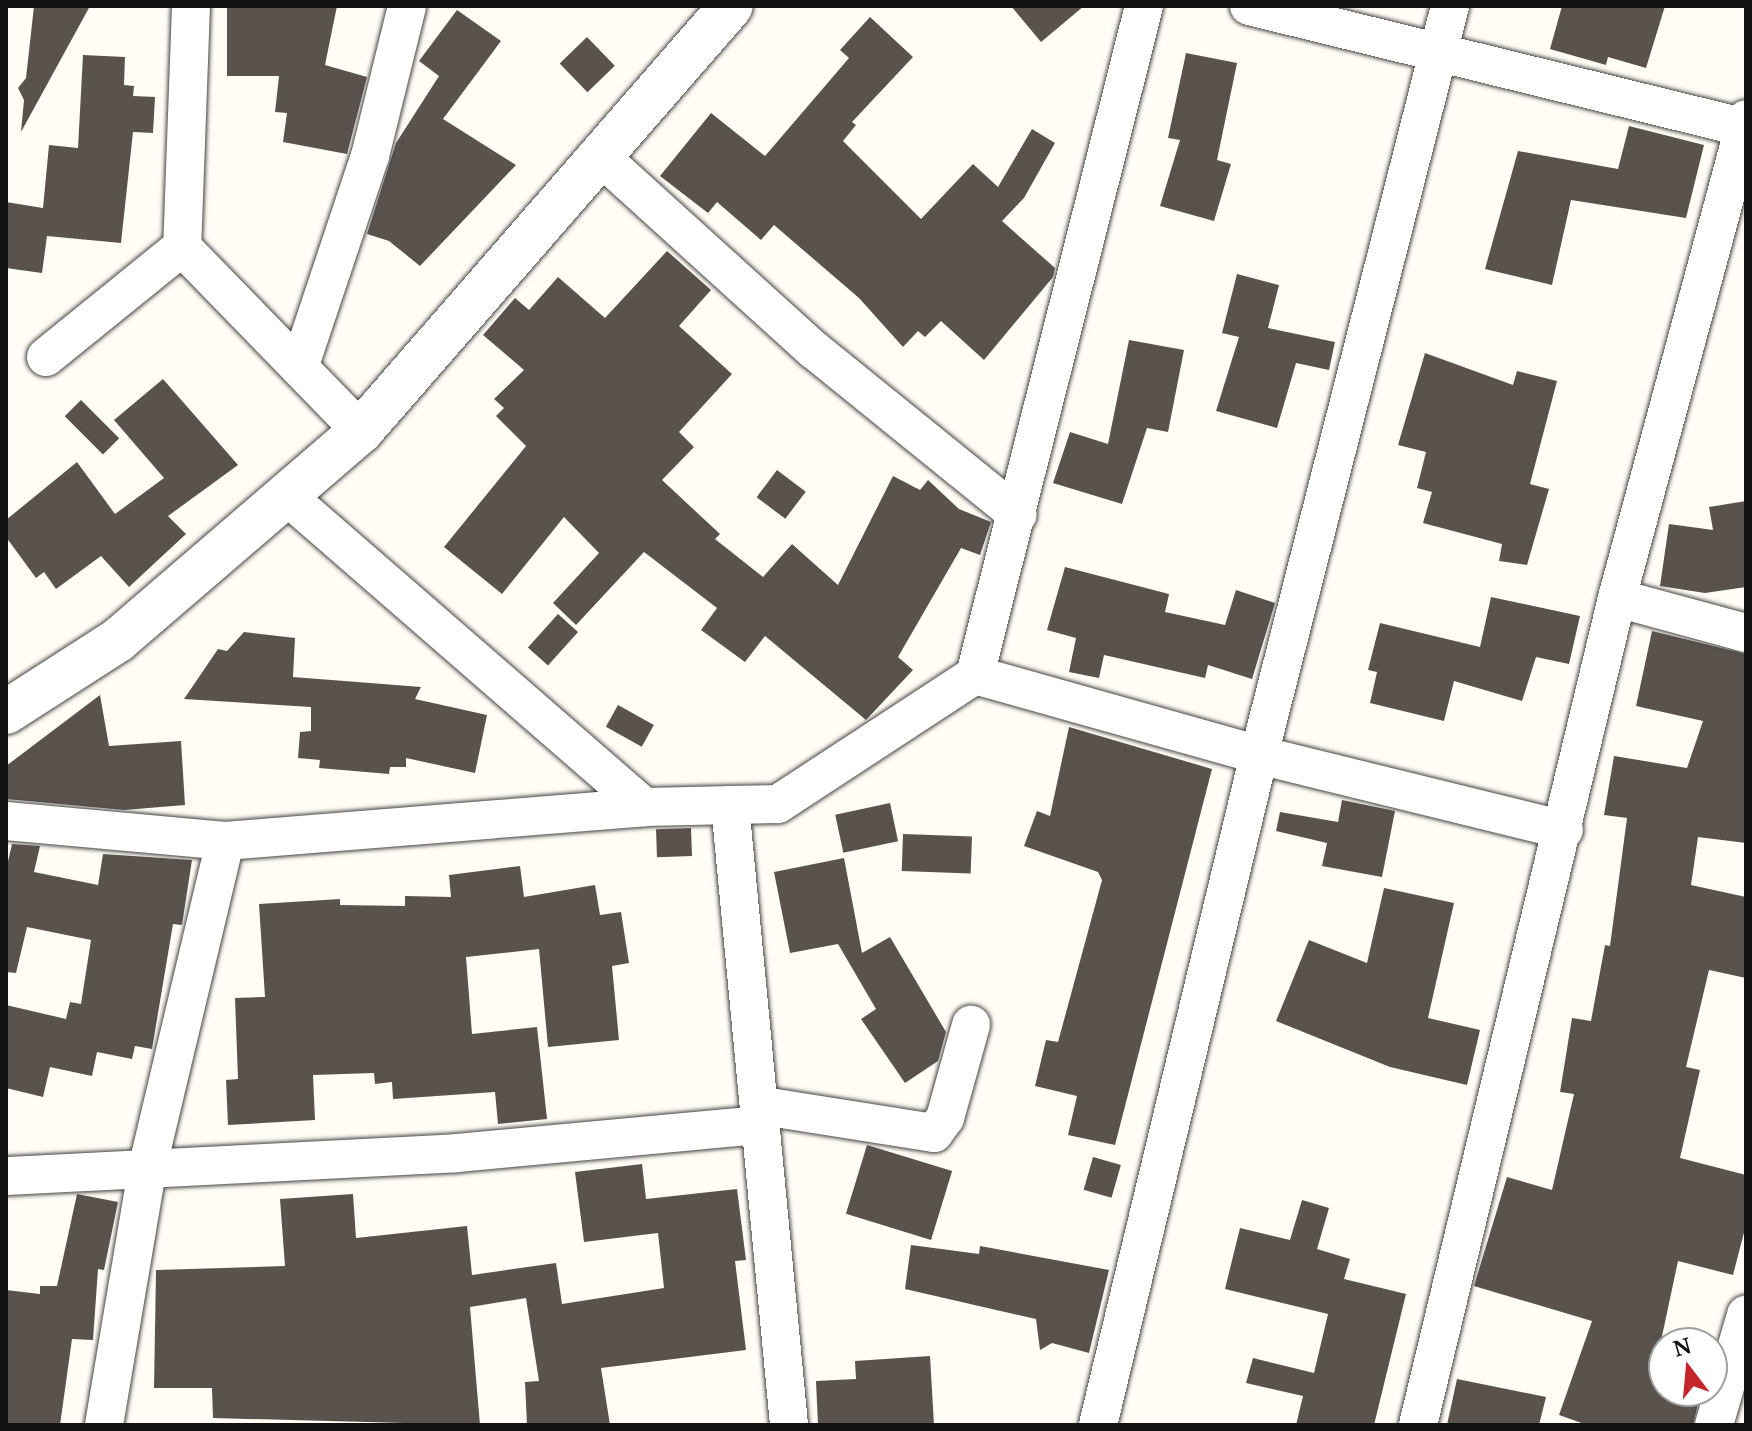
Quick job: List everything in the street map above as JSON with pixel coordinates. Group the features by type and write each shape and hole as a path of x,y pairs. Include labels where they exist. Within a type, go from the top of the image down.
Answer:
{"street":[{"path":"191,6 182,247 361,431"},
{"path":"300,365 370,156 407,6"},
{"path":"6,712 118,640 289,498 361,431 602,158 731,6"},
{"path":"6,821 225,841 645,807 778,804 975,675 1018,515 1144,6"},
{"path":"1249,6 1438,56 1745,125 1617,598 1564,830 1418,1425"},
{"path":"1098,1425 1259,755 1450,6"},
{"path":"602,158 814,350 1018,515"},
{"path":"46,357 182,247"},
{"path":"289,498 645,807"},
{"path":"1617,598 1746,633"},
{"path":"975,675 1259,755 1564,830"},
{"path":"730,805 789,1425"},
{"path":"104,1425 148,1165 225,841"},
{"path":"6,1176 148,1165 457,1153 762,1116 934,1133 945,1118 971,1025"},
{"path":"1714,1425 1746,1315"}],"building":[{"path":"34,6 90,6 21,132 24,100 18,88 26,78"},
{"path":"227,6 337,6 325,65 367,77 347,154 283,142 287,113 275,112 279,76 227,76"},
{"path":"1011,6 1084,6 1041,42"},
{"path":"1562,6 1665,6 1646,68 1608,57 1606,65 1550,49"},
{"path":"457,10 501,41 443,119 516,165 420,266 389,241 367,234 396,143 439,76 419,61"},
{"path":"870,17 913,57 852,122 856,125 843,141 921,219 973,164 998,187 1032,129 1055,143 1024,198 1002,221 1055,268 1053,277 984,360 941,321 925,337 918,331 903,347 859,298 774,225 761,240 717,202 708,213 660,176 711,113 765,156 849,58 840,50"},
{"path":"587,37 615,66 587,92 560,63"},
{"path":"1186,53 1237,63 1217,160 1231,164 1214,221 1160,206 1180,140 1168,138"},
{"path":"83,55 125,57 124,85 134,86 133,96 155,97 153,133 133,132 121,243 47,236 42,273 6,268 6,202 43,208 49,145 78,148"},
{"path":"1629,126 1704,145 1686,218 1571,200 1552,285 1485,269 1518,151 1618,169"},
{"path":"667,251 711,290 679,326 732,374 679,432 694,447 662,480 720,534 715,539 763,577 792,544 838,585 893,476 920,490 928,480 959,509 991,522 980,555 961,548 898,657 913,670 866,720 765,636 745,662 701,630 717,608 644,552 576,625 553,603 599,553 564,517 502,594 444,547 526,446 496,416 504,408 494,399 524,370 483,335 515,298 529,310 558,277 605,318"},
{"path":"1237,274 1279,285 1268,328 1335,342 1329,370 1296,363 1277,428 1216,411 1239,337 1222,333"},
{"path":"1129,340 1184,350 1168,432 1147,428 1122,504 1053,483 1070,432 1108,444"},
{"path":"1425,353 1513,385 1517,371 1557,381 1530,484 1549,489 1527,565 1499,561 1502,544 1423,523 1432,492 1417,488 1426,452 1398,445"},
{"path":"163,379 238,465 168,516 186,534 129,587 101,556 56,589 44,572 36,578 6,537 6,520 77,462 115,514 164,478 114,420"},
{"path":"81,400 119,438 103,454 65,416"},
{"path":"777,470 806,492 785,519 757,497"},
{"path":"1746,501 1746,587 1705,593 1660,586 1669,524 1713,530 1709,507"},
{"path":"1065,567 1169,594 1165,612 1225,625 1236,590 1275,603 1252,679 1208,665 1205,678 1104,655 1099,678 1069,672 1076,638 1047,630"},
{"path":"1491,597 1580,616 1569,664 1536,657 1522,701 1454,681 1444,721 1370,703 1377,672 1368,670 1380,623 1480,647"},
{"path":"558,614 578,632 548,666 528,647"},
{"path":"1652,631 1746,654 1746,843 1698,837 1691,885 1746,897 1746,978 1709,970 1686,1067 1700,1070 1680,1158 1746,1175 1746,1225 1733,1275 1678,1261 1664,1327 1648,1327 1648,1407 1697,1407 1693,1425 1587,1425 1559,1415 1592,1321 1474,1286 1507,1177 1552,1190 1574,1094 1560,1092 1572,1018 1591,1021 1605,945 1610,946 1627,818 1604,815 1614,756 1687,768 1703,721 1636,706"},
{"path":"244,632 295,638 293,677 421,687 415,699 487,715 475,773 406,758 406,767 390,767 389,774 319,768 320,760 298,758 300,732 311,731 311,707 184,699 218,649 227,651"},
{"path":"100,695 109,746 181,741 185,805 124,810 6,799 6,766"},
{"path":"618,705 654,725 642,747 606,727"},
{"path":"1069,727 1212,769 1115,1145 1068,1135 1077,1096 1035,1086 1046,1040 1058,1042 1102,880 1098,872 1024,846 1037,811 1050,816"},
{"path":"1342,800 1395,811 1382,877 1322,866 1327,843 1276,831 1280,812 1338,822"},
{"path":"890,803 898,841 843,853 835,815"},
{"path":"691,828 692,856 657,857 656,829"},
{"path":"903,834 972,836 971,873 902,871"},
{"path":"12,844 40,846 34,872 98,885 103,854 192,860 182,925 173,924 152,1049 135,1046 132,1059 97,1052 92,1076 50,1067 43,1097 6,1088 6,1005 66,1019 70,1002 81,1004 91,940 27,927 16,973 6,972 6,870"},
{"path":"844,858 862,953 890,937 946,1032 938,1061 905,1083 861,1019 876,1009 838,944 790,953 774,872"},
{"path":"520,866 524,897 595,885 600,915 621,912 629,963 612,966 619,1040 548,1047 539,949 466,957 472,1034 537,1027 547,1119 498,1124 495,1092 393,1099 392,1082 375,1084 374,1073 313,1075 315,1120 228,1125 226,1080 238,1079 235,998 265,997 259,904 340,899 340,905 405,906 405,896 451,897 449,875"},
{"path":"1384,888 1454,903 1428,1018 1480,1030 1467,1085 1390,1067 1276,1021 1309,940 1367,963"},
{"path":"867,1145 952,1171 931,1240 846,1214"},
{"path":"1093,1157 1121,1165 1112,1198 1084,1190"},
{"path":"642,1164 646,1199 737,1189 746,1260 735,1261 746,1350 601,1368 610,1425 527,1425 525,1382 539,1381 526,1298 470,1307 480,1425 213,1418 212,1388 154,1388 156,1270 285,1266 280,1199 353,1194 356,1238 467,1226 472,1275 556,1263 562,1304 664,1288 658,1233 584,1242 575,1172"},
{"path":"77,1194 118,1202 104,1270 98,1269 93,1340 72,1339 60,1425 6,1425 6,1290 40,1294 40,1286 57,1286"},
{"path":"1302,1200 1329,1208 1317,1249 1350,1259 1344,1279 1406,1294 1374,1425 1296,1425 1303,1396 1246,1383 1253,1358 1314,1373 1328,1314 1225,1289 1240,1228 1290,1240"},
{"path":"911,1245 979,1254 980,1246 1109,1270 1089,1353 1052,1343 1040,1350 1036,1319 905,1289"},
{"path":"930,1356 934,1425 818,1425 816,1381 856,1379 855,1361"},
{"path":"1457,1379 1546,1397 1539,1425 1447,1425"}]}
